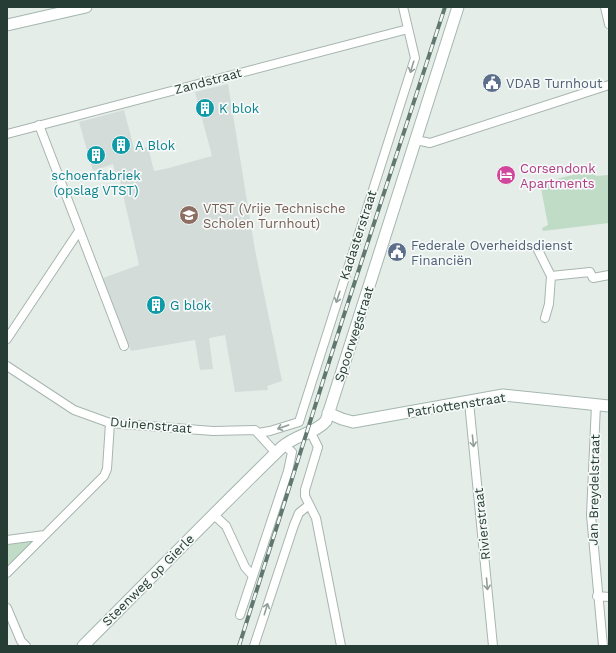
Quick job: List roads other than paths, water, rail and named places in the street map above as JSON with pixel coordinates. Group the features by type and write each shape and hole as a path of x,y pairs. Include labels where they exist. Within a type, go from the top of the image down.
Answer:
{"street":[{"path":"7,25 86,7"},
{"name":"Kadasterstraat","path":"258,433 299,422 415,58 403,7"},
{"name":"Spoorwegstraat","path":"310,431 322,426 328,414 458,7"},
{"path":"605,7 609,24"},
{"name":"Zandstraat","path":"7,134 408,29"},
{"path":"416,140 430,143 609,85"},
{"path":"39,126 124,346"},
{"path":"7,339 79,231"},
{"path":"538,250 551,276 549,304 545,318"},
{"path":"551,276 590,272 593,278 609,275"},
{"name":"Duinenstraat","path":"7,366 74,410 110,423 213,431 255,430 258,433"},
{"name":"Patriottenstraat","path":"328,414 354,422 503,395 609,406"},
{"name":"Rivierstraat","path":"469,402 493,646"},
{"name":"Jan Breydelstraat","path":"596,405 591,515 602,646"},
{"path":"7,572 104,476 107,469 110,423"},
{"path":"310,431 318,447 305,490 305,496 316,518 341,646"},
{"name":"Steenweg op Gierle","path":"83,646 213,514 280,449 292,439 310,431"},
{"path":"240,615 288,471 292,452 280,449 258,433"},
{"path":"254,646 294,525 299,513 309,506"},
{"path":"213,514 226,526 245,567 253,576"},
{"path":"7,540 45,535"},
{"path":"597,596 609,597"},
{"path":"7,608 21,641 26,646"}],"railway":[{"path":"239,646 343,318 445,7"}],"place":[{"name":"VDAB Turnhout","path":"492,83"},
{"name":"K blok","path":"205,108"},
{"name":"A Blok","path":"121,145"},
{"name":"schoenfabriek (opslag VTST)","path":"96,155"},
{"name":"Corsendonk Apartments","path":"506,175"},
{"name":"VTST (Vrije Technische Scholen Turnhout)","path":"189,215"},
{"name":"Federale Overheidsdienst Financiën","path":"397,252"},
{"name":"G blok","path":"156,305"}]}
